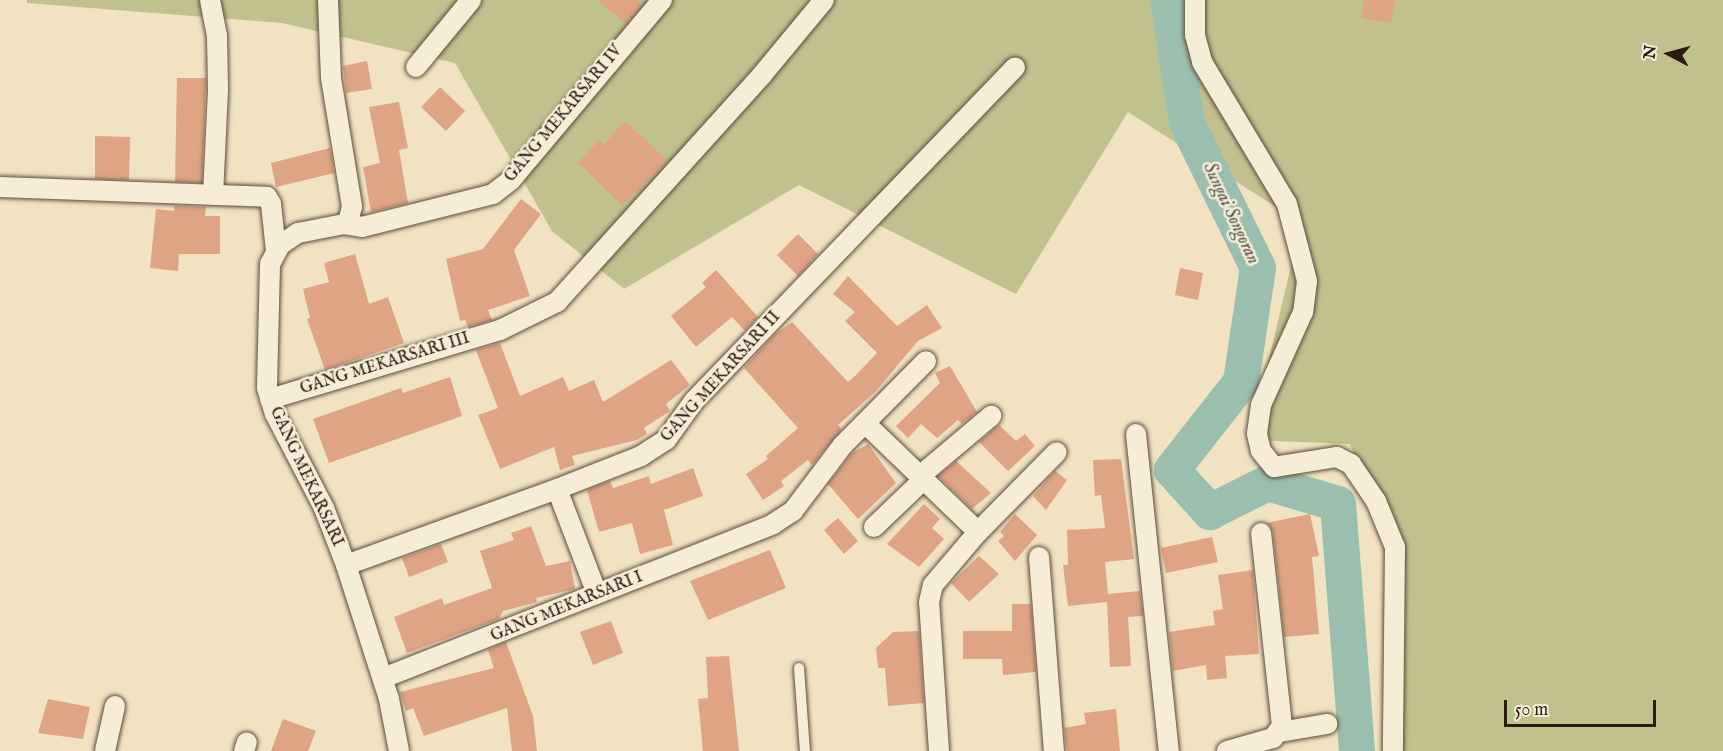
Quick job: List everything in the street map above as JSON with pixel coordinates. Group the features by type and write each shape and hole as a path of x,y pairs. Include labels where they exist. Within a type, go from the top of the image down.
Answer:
{"street":[{"path":"210,0 217,36 218,90 213,195"},
{"path":"328,0 330,70 352,206 348,224"},
{"path":"416,68 471,0"},
{"name":"GANG MEKARSARI IV","path":"276,251 298,233 348,224 362,227 493,194 511,180 662,0"},
{"name":"GANG MEKARSARI III","path":"270,399 500,330 557,302 762,75 824,0"},
{"path":"1195,0 1195,35 1202,62 1287,204 1307,281 1303,312 1262,405 1257,434 1261,451 1274,467 1337,457 1351,464 1376,501 1395,547 1393,751"},
{"name":"GANG MEKARSARI II","path":"346,565 558,489 641,456 666,440 694,401 1016,67"},
{"path":"0,187 252,195 270,199 276,251"},
{"name":"GANG MEKARSARI","path":"276,251 269,271 265,376 270,399 324,508 346,565 383,678 399,749"},
{"name":"GANG MEKARSARI I","path":"383,678 751,535 794,511 843,445 867,424 926,361"},
{"path":"874,527 923,477 991,416"},
{"path":"867,424 978,531"},
{"path":"1136,434 1169,751"},
{"path":"939,751 929,602 933,585 978,531 1057,453"},
{"path":"558,489 597,594"},
{"path":"1261,533 1282,718 1280,732"},
{"path":"1039,557 1054,751"},
{"path":"105,751 115,706"},
{"path":"1227,751 1273,738 1280,732 1327,724"}],"lane":[{"path":"799,668 805,751"}],"green space":[{"path":"27,0 1723,0 1723,751 1395,751 1390,534 1350,444 1250,440 1301,223 1128,112 1016,294 799,185 624,289 552,231 455,63 282,23 27,3"}],"building":[{"path":"598,0 637,0 642,5 626,24"},
{"path":"1364,0 1395,0 1391,23 1361,18"},
{"path":"367,61 372,89 346,93 343,66"},
{"path":"177,78 206,78 202,183 175,182"},
{"path":"440,87 465,111 446,131 421,107"},
{"path":"399,102 408,148 399,150 408,203 371,212 363,167 380,163 369,107"},
{"path":"625,121 668,161 622,205 578,163 599,140 604,144"},
{"path":"95,136 130,137 129,180 95,179"},
{"path":"330,148 334,173 276,187 271,163"},
{"path":"521,199 541,214 514,250 530,296 488,310 492,320 468,327 465,320 460,321 446,259 483,249"},
{"path":"174,206 206,207 205,216 220,216 220,254 179,254 178,271 150,268 156,209 174,211"},
{"path":"798,234 818,254 798,276 777,255"},
{"path":"355,254 369,304 388,297 404,343 325,370 307,319 310,318 303,289 329,282 324,263"},
{"path":"1180,268 1203,273 1198,300 1175,295"},
{"path":"716,270 758,317 745,331 732,317 696,347 671,316 706,287 702,283"},
{"path":"848,276 897,326 927,305 942,328 918,341 876,391 838,425 842,429 812,465 808,460 781,481 784,486 763,500 746,474 768,459 766,456 798,428 744,368 774,335 792,322 848,382 855,376 877,353 845,321 855,312 833,294"},
{"path":"500,343 520,396 563,377 569,391 594,380 603,402 671,360 690,385 666,404 670,411 644,428 647,434 637,440 572,456 575,465 560,470 554,447 500,469 478,415 498,408 476,350"},
{"path":"950,366 977,412 962,424 958,420 937,438 921,424 908,438 896,426 940,383 935,373"},
{"path":"450,377 462,416 329,463 313,419 401,388 403,393"},
{"path":"999,425 1016,441 1025,434 1035,446 1008,471 979,442"},
{"path":"868,444 896,483 858,519 828,484 852,453"},
{"path":"1121,459 1134,559 1105,562 1108,594 1140,591 1143,616 1128,617 1131,666 1110,667 1107,602 1068,606 1063,565 1068,565 1067,530 1105,528 1101,495 1095,496 1093,460"},
{"path":"956,461 991,493 972,509 938,476"},
{"path":"693,468 703,496 664,510 673,545 640,554 632,523 599,532 587,490 610,481 613,488 649,476 651,484"},
{"path":"1055,471 1067,480 1046,510 1033,496"},
{"path":"924,504 940,519 932,528 944,539 919,567 887,544"},
{"path":"1015,514 1037,535 1015,561 998,541 1004,536 1000,532"},
{"path":"1310,514 1319,556 1312,557 1319,634 1284,637 1273,532 1267,523"},
{"path":"838,518 858,541 844,554 824,530"},
{"path":"531,526 546,566 570,561 575,589 536,598 537,602 503,611 499,619 407,653 394,617 442,598 444,605 492,588 480,551 514,540 511,533"},
{"path":"1212,537 1218,562 1166,573 1161,548"},
{"path":"441,544 448,562 409,577 402,558"},
{"path":"770,550 786,588 708,620 690,581"},
{"path":"979,556 999,574 969,602 951,583"},
{"path":"1253,570 1259,654 1225,656 1227,678 1207,680 1206,665 1173,671 1169,632 1215,625 1213,611 1223,609 1218,575"},
{"path":"1012,604 1031,604 1036,672 1003,675 1002,659 963,659 963,631 1012,631"},
{"path":"611,621 623,653 593,665 580,632"},
{"path":"919,631 924,703 888,706 885,668 878,668 876,648 893,632"},
{"path":"506,642 533,716 537,751 512,751 507,708 424,736 413,708 406,711 400,692 494,668 488,650"},
{"path":"729,656 739,751 703,751 698,699 708,698 706,657"},
{"path":"48,699 90,707 83,739 38,733"},
{"path":"1116,709 1120,751 1067,751 1064,728 1086,724 1084,713"},
{"path":"283,719 316,731 308,751 271,751"}],"waterway":[{"name":"Sungai Songoran","path":"1168,0 1187,123 1258,268 1241,382 1172,470 1210,512 1268,483 1338,504 1357,751"}]}
